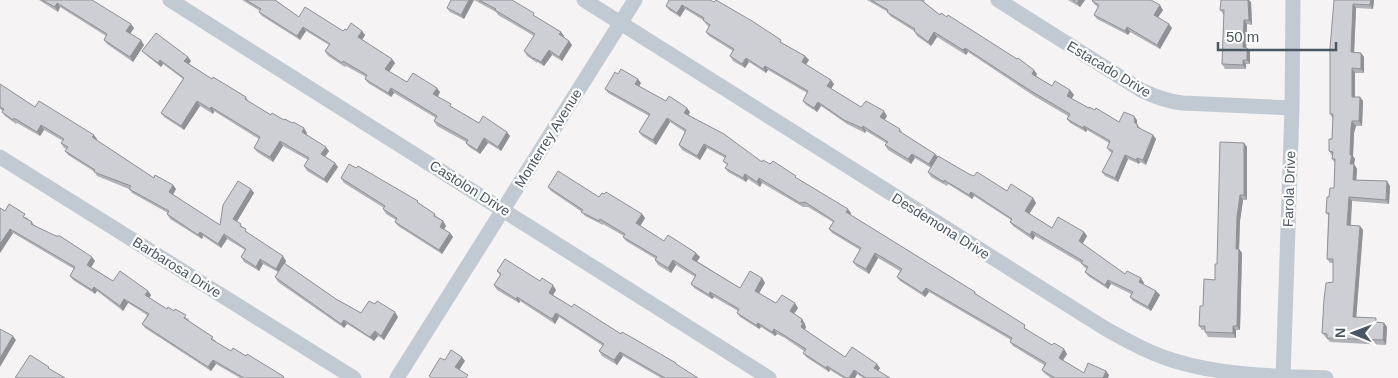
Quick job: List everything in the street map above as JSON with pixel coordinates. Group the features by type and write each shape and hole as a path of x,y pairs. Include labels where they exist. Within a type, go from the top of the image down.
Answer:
{"street":[{"name":"Castolon Drive","path":"170,0 769,378"},
{"name":"Desdemona Drive","path":"584,0 1106,329 1172,360 1220,372 1326,378"},
{"name":"Monterrey Avenue","path":"397,378 635,0"},
{"name":"Estacado Drive","path":"998,0 1154,97 1182,103 1292,108"},
{"name":"Farola Drive","path":"1283,377 1292,108 1293,0"},
{"name":"Barbarosa Drive","path":"0,157 354,378"}],"building":[{"path":"42,0 92,0 131,24 126,31 141,40 130,57 104,40 107,34 57,3 55,7"},
{"path":"246,0 275,0 299,17 305,7 343,31 347,30 351,23 362,31 358,37 392,59 385,69 407,82 413,73 437,88 433,94 451,104 450,106 479,123 483,116 507,132 498,147 484,138 477,150 466,143 468,140 434,121 437,116 391,88 388,93 365,79 367,75 343,61 342,63 325,51 330,44 303,27 297,36 259,12 261,9"},
{"path":"451,0 469,0 461,15 447,8"},
{"path":"479,0 512,0 561,32 559,34 569,41 559,57 549,50 541,62 534,59 524,51 535,34"},
{"path":"669,0 710,0 714,2 716,0 752,21 781,40 780,42 805,56 802,62 831,80 827,86 861,107 866,101 884,111 880,117 935,154 929,164 912,154 908,159 885,145 888,142 863,126 862,128 844,120 818,102 814,108 803,101 808,91 765,66 763,69 746,58 742,64 730,56 734,49 706,32 710,25 703,20 704,18 682,5 677,13 666,6"},
{"path":"871,0 921,0 940,15 941,13 947,17 948,15 1018,58 1034,70 1032,74 1052,86 1055,81 1070,90 1067,96 1089,108 1095,110 1096,108 1119,122 1124,112 1134,116 1137,127 1153,135 1143,160 1137,158 1136,160 1125,155 1115,178 1102,172 1113,151 1107,148 1110,141 1084,126 1083,128 1067,119 1070,114 965,48 963,50 934,32 928,42 914,31 915,29"},
{"path":"1093,0 1151,0 1160,5 1154,15 1169,24 1157,45 1127,27 1125,31 1094,15 1099,5"},
{"path":"1221,0 1248,0 1249,20 1244,20 1243,47 1247,48 1247,60 1243,60 1243,65 1222,64 1224,10 1220,10"},
{"path":"1334,0 1371,0 1370,5 1353,4 1351,52 1361,53 1361,69 1352,68 1352,97 1360,97 1359,121 1352,121 1350,155 1352,155 1350,164 1354,164 1353,180 1387,181 1386,200 1349,197 1347,225 1360,226 1353,317 1376,318 1376,322 1384,323 1383,340 1327,338 1327,334 1322,333 1326,283 1333,282 1333,259 1327,259 1329,213 1326,213 1327,197 1329,197 1330,188 1334,188 1335,159 1332,159 1333,152 1329,151 1329,139 1332,139 1333,114 1330,114 1330,48"},
{"path":"156,33 188,57 184,61 212,79 213,77 246,97 245,99 271,115 272,113 304,128 302,132 326,147 321,154 335,163 324,179 304,166 309,158 280,141 270,157 254,148 260,137 211,107 210,109 197,101 181,126 161,113 184,78 160,60 158,63 142,51"},
{"path":"621,69 638,79 635,84 666,101 669,96 687,108 684,113 724,134 762,162 763,160 770,164 773,161 795,177 848,209 846,212 1025,325 1024,328 1052,345 1054,343 1064,349 1059,358 1084,373 1088,363 1106,371 1103,378 1055,378 1042,370 1046,363 1010,342 1012,338 926,288 922,293 897,277 902,269 875,253 866,269 853,262 861,248 829,229 834,221 805,202 800,203 759,178 757,182 745,174 743,178 725,168 728,164 723,161 726,156 704,144 697,156 679,145 686,130 667,118 653,140 639,132 650,114 605,89 615,72 618,74"},
{"path":"0,84 35,107 39,101 94,135 92,137 154,178 155,175 173,185 169,192 220,225 223,205 238,181 251,189 233,219 246,229 245,231 283,256 276,269 260,259 256,267 241,257 246,249 224,234 218,244 200,232 198,235 167,214 169,211 129,189 131,186 94,172 95,170 65,151 68,147 61,143 64,139 41,125 37,132 14,118 13,120 2,112 4,109 0,107"},
{"path":"1220,142 1244,143 1244,195 1240,195 1237,217 1236,249 1239,249 1237,326 1233,326 1233,333 1205,332 1205,326 1199,326 1200,306 1203,306 1204,279 1215,280 1215,264 1217,264"},
{"path":"938,156 969,174 974,176 977,172 1007,191 1011,184 1033,198 1025,211 1052,228 1058,217 1084,232 1079,241 1125,274 1127,271 1141,278 1139,282 1156,291 1148,307 1130,297 1133,292 1108,280 1105,285 1085,272 1088,267 1081,263 1083,261 1032,231 1030,235 1010,222 1012,219 971,192 969,195 928,172"},
{"path":"349,164 356,168 358,166 418,201 435,214 434,216 443,221 440,227 450,233 439,250 395,222 397,218 383,209 385,206 341,178"},
{"path":"558,171 599,197 602,193 606,192 642,214 636,223 664,241 668,235 696,253 692,259 740,288 750,271 762,278 755,291 776,303 782,295 795,303 790,311 802,319 801,327 845,357 852,347 877,364 874,368 890,378 866,378 854,370 849,378 846,378 803,353 806,349 774,329 772,332 758,323 756,325 737,313 739,309 710,292 709,295 691,284 696,275 673,260 668,268 655,260 657,257 623,237 625,234 600,219 599,221 581,212 583,210 548,187"},
{"path":"9,204 25,214 23,217 32,222 31,224 56,236 60,236 92,257 87,265 113,281 120,271 148,291 145,295 167,309 168,307 174,311 175,309 186,315 184,318 213,337 211,339 231,351 233,348 246,356 247,354 284,378 244,378 213,360 208,367 142,324 149,314 124,299 120,306 94,287 92,290 70,276 75,267 10,229 0,244 0,208 5,211"},
{"path":"505,259 540,281 542,278 553,285 549,293 572,307 574,304 621,334 622,332 631,337 698,378 665,378 620,352 614,360 599,351 604,344 556,313 552,319 494,285 501,274 497,271"},
{"path":"284,263 336,299 361,313 369,301 375,304 377,301 395,312 381,336 375,331 370,337 344,320 341,324 275,277"},
{"path":"0,329 13,336 0,358"},
{"path":"451,350 462,357 455,367 468,375 466,378 432,378 429,376 440,358 445,360"},
{"path":"30,355 48,368 65,378 15,378"}]}
